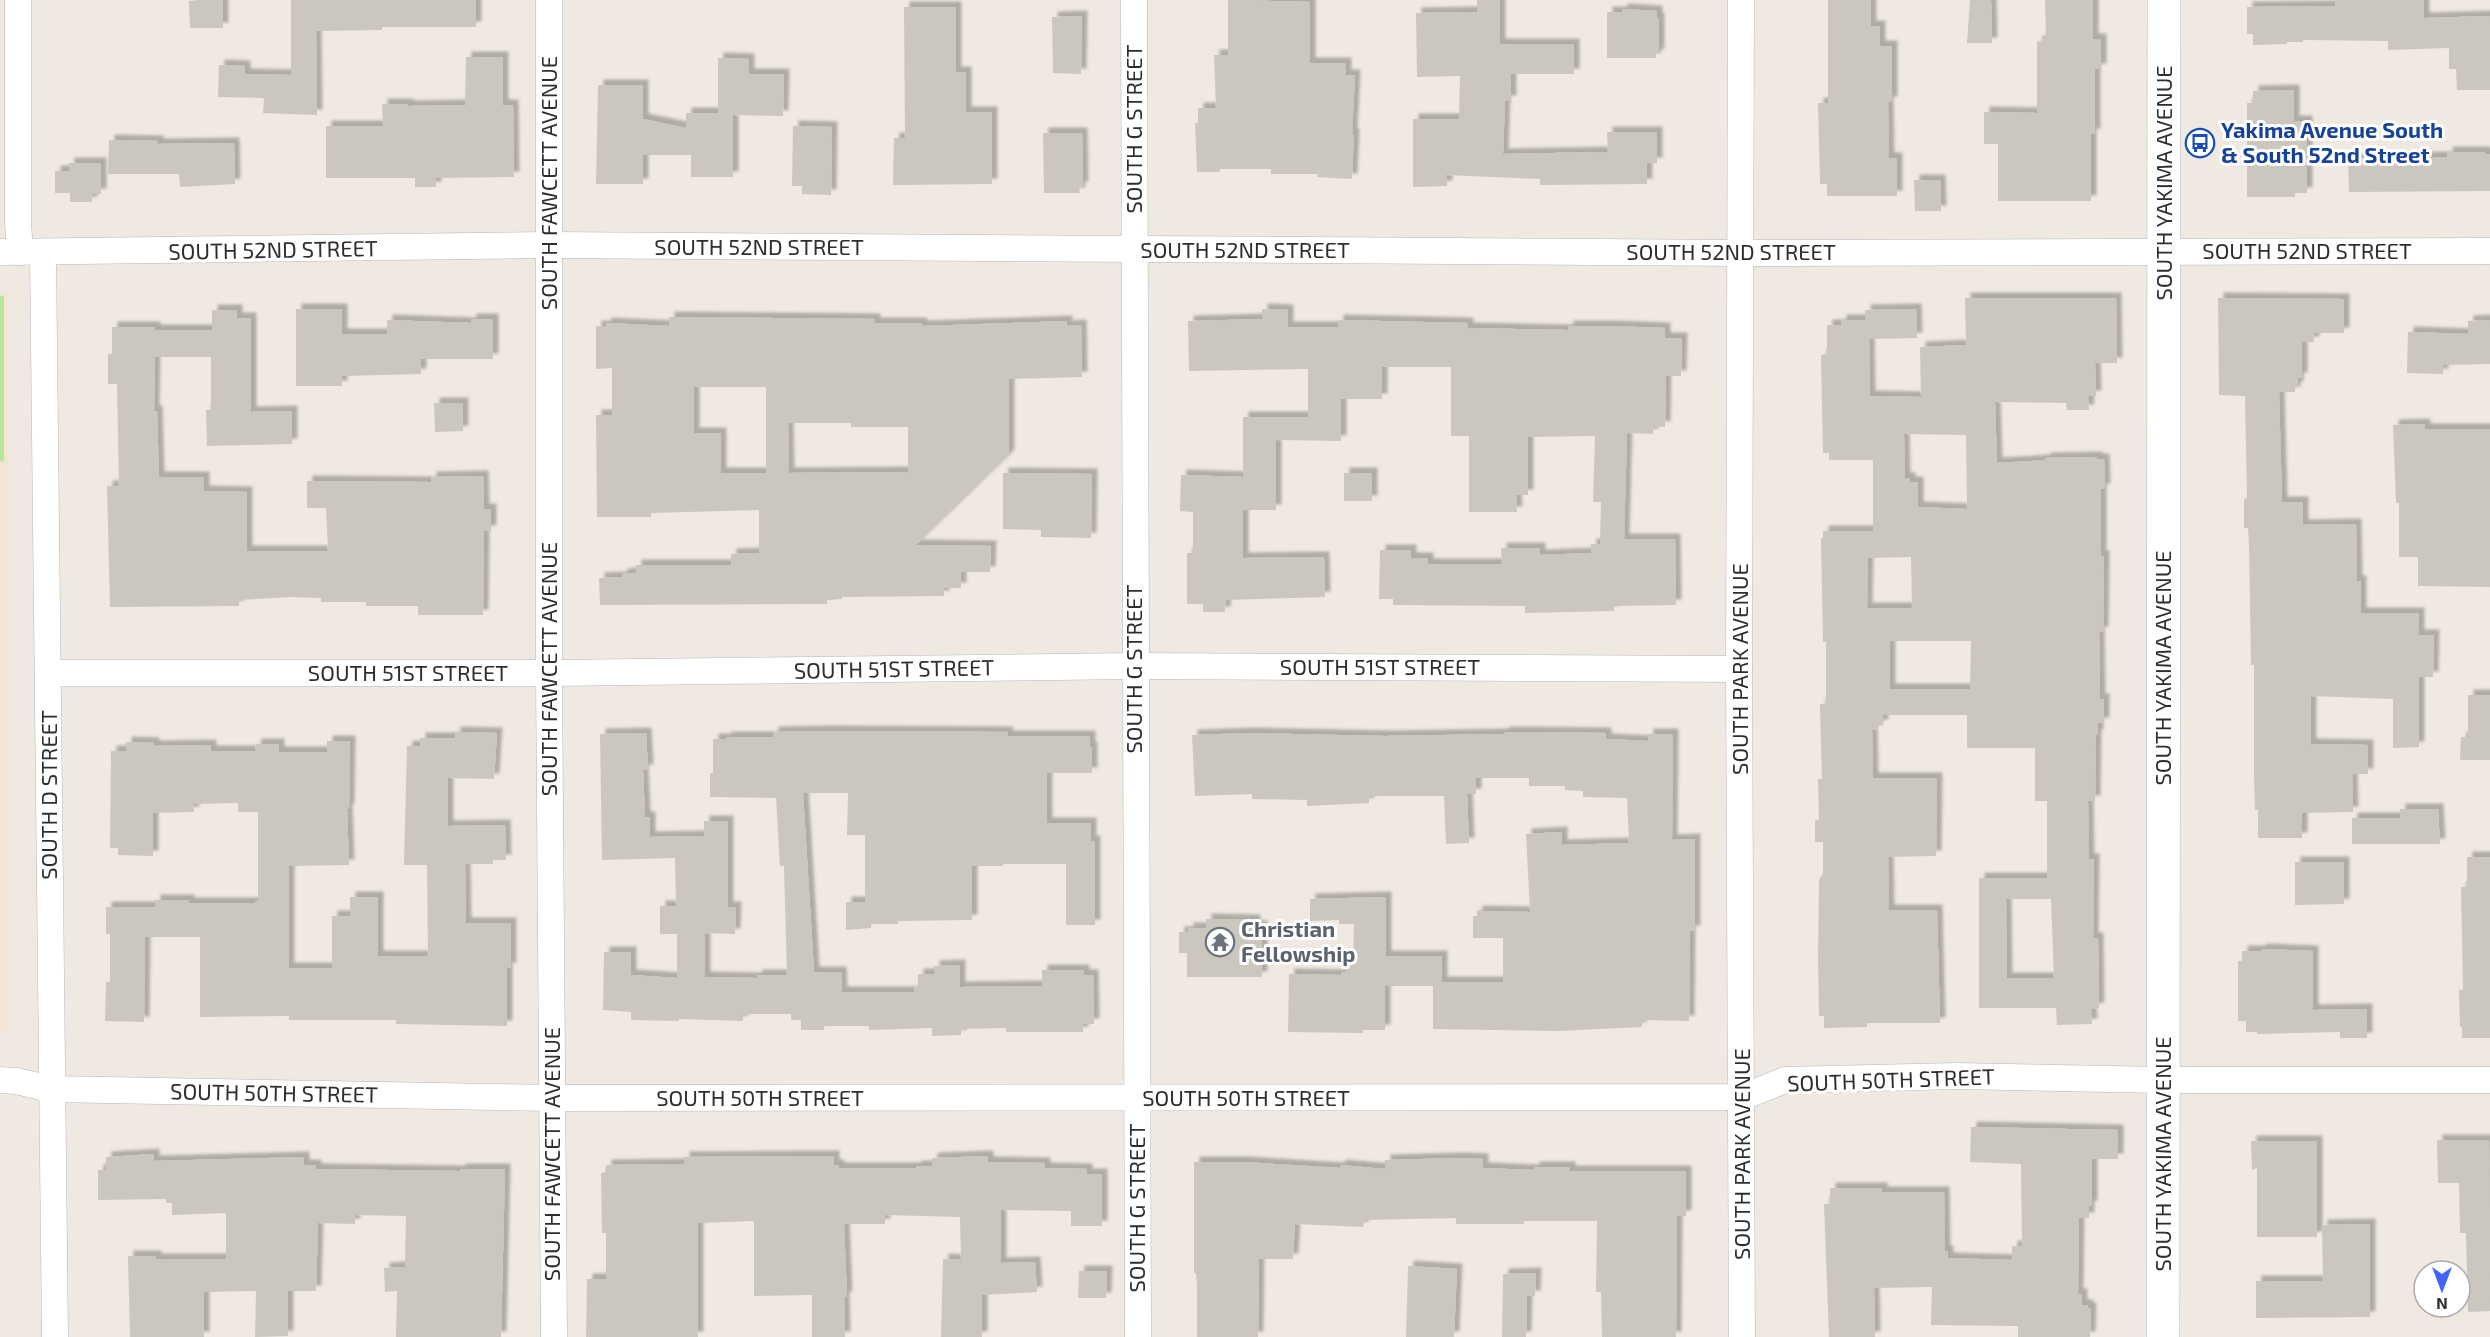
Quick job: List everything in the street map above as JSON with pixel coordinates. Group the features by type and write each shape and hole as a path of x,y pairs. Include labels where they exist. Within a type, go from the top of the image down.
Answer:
{"main road":[{"name":"SOUTH YAKIMA AVENUE","path":"2163,1337 2164,0"}],"street":[{"name":"SOUTH D STREET","path":"18,0 18,223 48,673 55,1337"},
{"name":"SOUTH FAWCETT AVENUE","path":"549,0 549,673 554,1337"},
{"name":"SOUTH G STREET","path":"1134,0 1134,666 1138,1337"},
{"name":"SOUTH PARK AVENUE","path":"1741,0 1739,669 1743,1097 1742,1337"},
{"name":"SOUTH 52ND STREET","path":"21,252 549,245 1741,253 2490,251"},
{"name":"SOUTH 51ST STREET","path":"48,673 549,673 1134,666 1739,669"},
{"name":"SOUTH 50TH STREET","path":"0,1080 51,1089 552,1098 1136,1098 1743,1097 1785,1080 1956,1076 2163,1080 2490,1080"}],"shaded area":[{"path":"0,293 9,293 9,1032 0,1032"}],"green space":[{"path":"0,296 4,296 4,462 0,461"}],"building":[{"path":"223,0 223,28 190,28 189,1"},
{"path":"291,0 476,0 476,27 382,27 382,30 316,31 317,115 263,113 264,98 218,97 219,65 245,66 245,74 291,75"},
{"path":"1228,0 1310,2 1310,63 1346,63 1346,75 1355,75 1352,179 1317,177 1318,174 1271,174 1271,169 1220,169 1220,172 1197,172 1195,123 1198,123 1198,108 1216,108 1214,55 1228,55"},
{"path":"1477,0 1500,0 1500,44 1574,44 1574,74 1511,74 1511,101 1505,101 1503,154 1608,152 1607,132 1657,132 1657,163 1647,163 1647,184 1540,185 1540,179 1447,175 1447,186 1413,187 1413,119 1459,119 1460,76 1417,77 1416,13 1477,12"},
{"path":"1828,0 1871,0 1871,26 1880,26 1880,46 1892,46 1892,102 1888,102 1889,158 1897,158 1897,196 1827,196 1827,184 1820,184 1818,103 1828,103"},
{"path":"1970,0 1991,0 1992,43 1967,43"},
{"path":"2045,0 2093,0 2093,39 2101,39 2101,69 2095,69 2095,134 2091,134 2091,201 1998,201 1998,144 1984,144 1984,112 2037,113 2037,42 2046,39"},
{"path":"2335,0 2424,0 2424,18 2490,16 2490,90 2457,90 2456,69 2449,69 2449,48 2388,50 2388,41 2303,40 2303,42 2287,42 2287,44 2253,45 2253,34 2247,34 2247,7 2335,6"},
{"path":"904,7 956,7 956,72 966,72 966,112 992,112 992,184 893,185 894,138 905,138"},
{"path":"1622,9 1657,11 1659,54 1656,54 1656,58 1607,58 1607,12 1622,12"},
{"path":"1082,16 1081,74 1053,73 1052,17"},
{"path":"466,57 503,57 503,105 513,105 514,177 436,178 436,187 415,187 415,178 326,178 326,126 383,126 382,104 465,105"},
{"path":"718,58 749,59 749,74 784,74 783,116 733,115 733,177 691,177 691,155 643,155 643,184 596,184 598,85 643,85 643,119 686,128 686,113 718,113"},
{"path":"2294,90 2294,121 2307,121 2307,193 2295,193 2295,197 2247,197 2247,103 2253,103 2253,91"},
{"path":"793,126 832,127 831,195 802,194 802,186 792,186"},
{"path":"1043,133 1082,133 1083,187 1079,187 1080,193 1044,193"},
{"path":"109,140 158,141 158,144 234,143 235,184 180,187 179,174 108,174"},
{"path":"2447,152 2490,154 2490,191 2349,192 2348,158 2448,157"},
{"path":"69,163 101,163 101,194 92,194 92,202 70,202 70,193 55,193 55,171 69,171"},
{"path":"1914,180 1940,180 1941,211 1915,211"},
{"path":"1965,298 2116,298 2117,363 2095,363 2096,396 2088,396 2089,410 2067,410 2066,403 1995,402 1997,463 2045,460 2045,458 2097,457 2097,459 2104,459 2105,489 2101,489 2101,556 2104,556 2103,632 2099,632 2100,699 2104,699 2104,723 2098,723 2098,735 2096,735 2095,801 2088,801 2089,859 2094,859 2093,938 2098,938 2099,1008 2091,1009 2092,1024 2057,1025 2056,1008 1979,1008 1979,878 2047,878 2047,801 2035,801 2035,748 1967,748 1967,715 1883,715 1883,725 1877,725 1877,730 1872,730 1873,778 1937,778 1936,856 1888,857 1889,910 1937,910 1940,1023 1867,1023 1867,1027 1824,1028 1824,1016 1819,1016 1818,959 1819,880 1823,874 1823,842 1815,842 1815,820 1819,820 1818,779 1822,779 1820,704 1826,704 1826,642 1823,642 1821,538 1823,538 1823,531 1873,531 1873,460 1829,460 1829,453 1823,453 1821,355 1827,354 1827,325 1841,325 1841,320 1866,320 1865,310 1916,309 1917,338 1869,339 1870,396 1921,397 1920,347 1966,345","holes":["1904,434 1966,435 1967,509 1918,507 1918,482 1910,482 1910,478 1905,478","1911,557 1912,608 1867,608 1868,558","1890,641 1971,641 1970,689 1890,689","2006,899 2051,899 2054,978 2007,978"]},
{"path":"2218,298 2344,299 2344,333 2314,333 2314,342 2302,342 2302,378 2298,378 2298,387 2295,387 2295,392 2279,392 2282,502 2303,502 2303,525 2356,524 2357,581 2361,581 2361,613 2419,613 2419,635 2434,635 2433,677 2419,677 2419,747 2393,748 2393,699 2311,696 2311,744 2368,745 2368,774 2352,774 2353,812 2302,813 2302,838 2258,838 2258,810 2255,810 2254,665 2251,665 2249,546 2248,528 2244,528 2244,499 2247,498 2245,396 2219,395"},
{"path":"296,309 342,309 342,334 387,334 387,320 471,323 471,319 493,319 493,359 421,359 421,374 342,376 342,386 296,386"},
{"path":"1262,309 1288,310 1288,327 1338,327 1338,320 1468,323 1468,328 1568,330 1568,326 1609,326 1665,328 1665,338 1682,338 1681,376 1666,376 1665,427 1653,426 1653,434 1627,433 1624,539 1675,539 1676,605 1614,606 1614,611 1525,613 1525,606 1393,605 1393,599 1379,599 1380,550 1411,550 1411,558 1428,558 1428,564 1502,564 1501,548 1540,548 1540,555 1591,553 1591,544 1600,544 1601,502 1593,502 1595,436 1528,437 1528,495 1516,495 1517,512 1469,512 1469,436 1451,436 1451,367 1382,367 1382,399 1341,399 1341,441 1276,440 1276,510 1243,510 1243,558 1324,557 1325,597 1226,600 1225,612 1203,612 1203,604 1187,604 1187,553 1193,553 1193,512 1180,511 1181,475 1243,477 1243,417 1308,417 1308,369 1189,371 1188,321 1262,319"},
{"path":"212,310 237,310 237,318 251,318 251,412 292,411 292,444 207,446 206,410 211,410 211,357 155,357 154,411 157,411 159,477 204,477 204,491 247,492 247,551 328,551 326,508 307,508 307,481 431,482 431,477 483,476 484,509 491,509 491,531 484,531 483,615 418,615 418,606 366,606 366,602 321,602 321,598 291,597 239,600 239,606 110,607 107,486 119,486 117,384 108,384 108,354 112,354 112,327 212,330"},
{"path":"669,317 875,319 875,323 921,323 922,326 1067,321 1067,326 1081,325 1082,377 1009,379 1009,455 916,545 991,546 990,572 961,572 961,588 944,588 944,596 842,597 842,599 827,600 827,604 600,605 599,578 622,577 622,574 636,573 636,565 731,565 731,554 759,553 759,510 651,513 651,517 597,517 596,415 612,415 612,368 596,369 596,326 606,326 606,323 669,326","holes":["694,387 766,387 766,473 721,473 721,433 694,433","788,423 851,423 851,427 908,427 908,472 789,473"]},
{"path":"2490,320 2490,364 2443,365 2443,374 2407,373 2408,332 2468,334 2468,321"},
{"path":"434,403 463,403 463,431 435,432"},
{"path":"2425,424 2425,429 2490,429 2490,587 2418,586 2418,557 2399,557 2399,503 2396,503 2393,425"},
{"path":"1003,473 1092,474 1091,538 1041,537 1041,530 1003,529"},
{"path":"1344,473 1372,473 1372,501 1344,501"},
{"path":"2468,695 2490,695 2490,760 2460,760 2461,737 2468,737"},
{"path":"455,732 497,733 494,779 448,778 448,826 505,825 506,860 493,860 493,864 465,864 466,923 511,923 511,968 507,968 507,1026 396,1024 396,1020 289,1020 289,1016 200,1017 200,937 145,937 144,1022 105,1021 106,982 110,982 110,934 106,934 106,907 155,907 155,900 189,900 189,903 255,903 258,901 258,812 238,812 238,803 193,804 194,812 153,813 153,856 118,855 118,848 110,848 111,751 126,751 126,742 154,743 154,746 211,745 211,751 255,751 256,744 279,744 279,752 327,752 327,741 350,741 349,809 347,809 349,865 289,866 289,968 332,968 332,916 350,916 350,897 378,897 378,956 428,956 427,865 404,865 407,746 420,746 420,738 455,738"},
{"path":"773,732 1008,732 1007,736 1090,736 1092,773 1047,773 1047,823 1091,823 1091,841 1095,841 1095,925 1066,925 1066,864 1003,864 1003,866 972,866 972,920 898,921 898,924 871,924 871,928 846,930 846,902 865,902 865,835 847,835 848,793 803,793 814,972 841,972 842,992 914,992 914,988 918,987 918,974 934,974 934,966 960,965 960,987 1042,986 1042,970 1084,970 1084,975 1093,975 1094,1024 1083,1024 1083,1032 1006,1032 1006,1028 961,1029 961,1035 932,1036 932,1028 869,1030 869,1026 824,1026 824,1030 801,1030 801,1020 791,1020 791,1014 743,1014 743,1021 631,1020 631,1012 603,1010 604,952 631,952 631,975 677,978 677,934 660,934 660,906 676,906 675,858 602,860 600,734 646,733 648,770 643,770 645,817 650,817 650,837 704,836 704,821 728,821 728,907 736,907 735,934 705,933 705,977 757,978 757,975 787,975 784,866 780,866 776,798 710,797 713,739 773,737"},
{"path":"1504,732 1606,733 1606,739 1648,741 1648,734 1673,734 1672,840 1695,839 1695,931 1690,931 1689,1021 1642,1020 1642,1027 1557,1031 1433,1029 1433,986 1385,986 1385,1030 1363,1030 1363,1033 1288,1032 1289,974 1341,975 1341,972 1346,972 1346,966 1353,966 1354,924 1339,924 1339,920 1310,921 1310,899 1386,897 1386,956 1442,956 1442,982 1503,982 1503,938 1473,938 1473,916 1477,916 1477,911 1530,912 1526,834 1562,832 1562,845 1629,843 1627,798 1583,797 1583,791 1565,790 1565,786 1529,786 1529,778 1476,778 1476,794 1467,794 1469,843 1446,844 1444,796 1369,796 1369,803 1307,806 1307,800 1252,799 1252,794 1195,796 1192,735 1251,733 1385,736 1504,734"},
{"path":"2400,809 2438,809 2440,844 2352,844 2352,818 2400,818"},
{"path":"2467,857 2490,857 2490,1038 2462,1038 2462,1027 2460,1027 2459,990 2463,990 2461,887 2467,887"},
{"path":"2295,862 2344,862 2344,904 2295,905"},
{"name":"Christian Fellowship","path":"1206,919 1255,920 1255,926 1262,926 1262,977 1187,977 1187,953 1179,953 1179,932 1188,932 1188,928 1206,928"},
{"path":"2261,949 2313,951 2313,1010 2367,1009 2367,1038 2340,1038 2340,1032 2257,1034 2257,1032 2246,1032 2246,1021 2238,1021 2238,961 2242,961 2242,951 2261,951"},
{"path":"1971,1127 2118,1130 2118,1159 2092,1159 2092,1206 2089,1206 2089,1218 2079,1218 2078,1294 2082,1294 2082,1305 2088,1305 2088,1308 2091,1308 2090,1337 2018,1337 2018,1326 1931,1325 1932,1287 1874,1288 1875,1337 1829,1337 1824,1204 1830,1204 1830,1188 1882,1188 1882,1192 1944,1192 1945,1251 1948,1251 1948,1258 2010,1260 2012,1246 2022,1246 2021,1164 1970,1162"},
{"path":"2437,1140 2489,1140 2490,1311 2472,1312 2472,1259 2467,1259 2466,1233 2460,1233 2459,1183 2438,1183"},
{"path":"2251,1141 2317,1141 2317,1237 2257,1237 2257,1168 2252,1170"},
{"path":"154,1154 154,1161 304,1157 304,1165 316,1165 316,1169 460,1171 460,1169 505,1169 501,1337 396,1337 397,1291 385,1292 384,1268 405,1267 406,1216 355,1215 355,1224 318,1223 316,1291 288,1291 288,1336 255,1337 256,1291 204,1292 204,1337 130,1337 128,1256 156,1256 156,1259 226,1259 226,1213 172,1215 172,1203 166,1203 166,1199 98,1200 98,1170 106,1170 106,1157"},
{"path":"834,1156 834,1165 839,1165 839,1168 916,1168 916,1166 932,1166 932,1158 988,1156 988,1162 1045,1163 1045,1168 1087,1169 1087,1174 1102,1174 1102,1226 1071,1226 1071,1211 1001,1210 1001,1263 1035,1262 1037,1292 982,1295 982,1337 941,1337 943,1259 961,1260 960,1217 885,1215 885,1224 844,1224 847,1297 844,1297 845,1337 812,1337 812,1295 754,1296 754,1221 698,1223 698,1337 586,1337 587,1279 606,1279 606,1233 602,1233 601,1173 606,1172 606,1165 684,1164 684,1157"},
{"path":"1483,1159 1483,1168 1534,1170 1534,1167 1570,1167 1570,1171 1686,1171 1686,1216 1677,1216 1676,1337 1602,1337 1601,1292 1596,1292 1597,1221 1456,1224 1456,1218 1364,1220 1363,1227 1295,1224 1293,1259 1259,1259 1258,1337 1197,1337 1197,1284 1196,1273 1194,1273 1194,1162 1243,1162 1340,1168 1340,1165 1385,1169 1385,1160"},
{"path":"2370,1224 2370,1317 2256,1318 2256,1281 2323,1281 2322,1225"},
{"path":"1408,1266 1457,1269 1454,1337 1406,1337"},
{"path":"1079,1271 1107,1271 1106,1298 1078,1298"},
{"path":"1536,1273 1535,1296 1527,1296 1526,1337 1502,1337 1503,1274"}],"place":[{"name":"Yakima Avenue South & South 52nd Street","path":"2200,143"},
{"name":"Christian Fellowship","path":"1220,942"}]}
